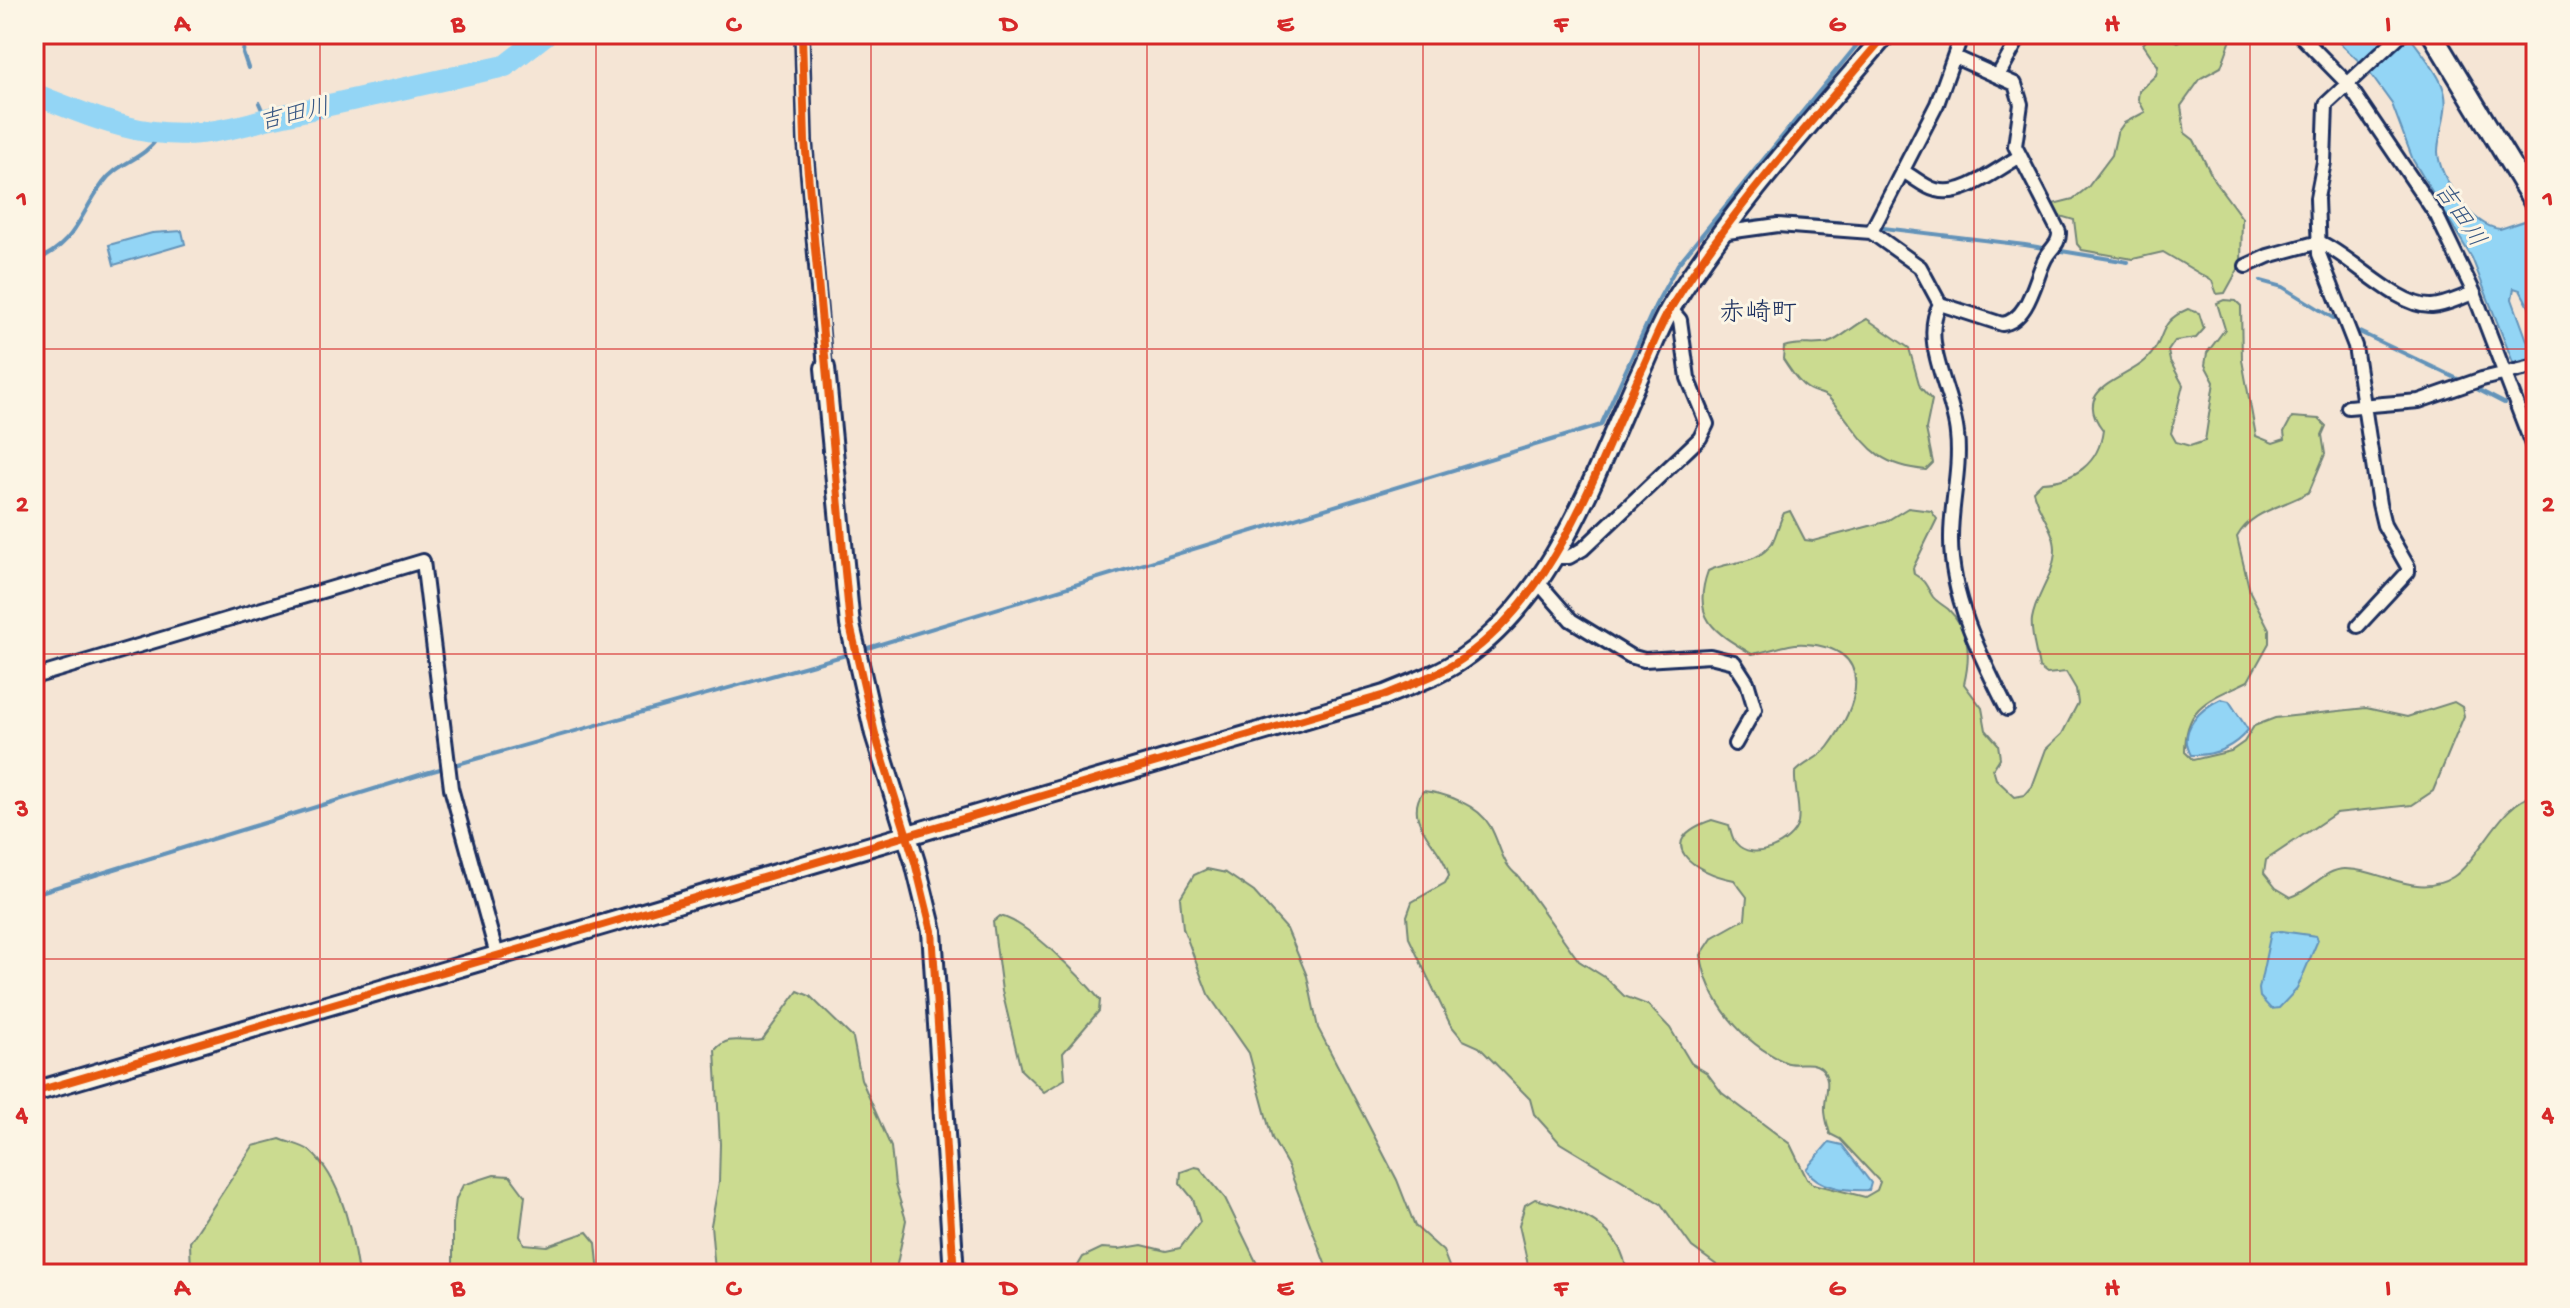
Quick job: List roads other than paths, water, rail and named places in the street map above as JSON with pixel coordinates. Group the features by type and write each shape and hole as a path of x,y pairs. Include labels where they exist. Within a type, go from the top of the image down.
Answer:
{"street":[{"path":"802,34 805,141 850,625 875,734 924,897 937,968 954,1274"},
{"path":"34,1092 1385,695 1460,661 1486,640 1538,582 1588,490 1670,308 1720,233 1745,197 1886,34"},
{"path":"1874,226 1937,104 1962,34"},
{"path":"1999,74 2021,34"},
{"path":"2299,34 2349,81 2437,216 2474,293 2536,455"},
{"path":"2358,626 2408,572 2381,515 2365,405 2347,324 2324,270 2317,198 2324,162 2326,104 2401,34"},
{"path":"2432,34 2536,206"},
{"path":"1720,233 1778,225 1874,226 1920,267 1940,304 2002,324 2010,323 2037,284 2059,232 2015,146 2020,97 2013,81 1955,57"},
{"path":"1902,171 1933,190 1948,191 1970,184 2019,157"},
{"path":"2246,266 2268,256 2319,242"},
{"path":"2319,242 2358,270 2420,304 2436,306 2474,293"},
{"path":"1940,304 1935,312 1935,343 1957,432 1951,538 1953,563 1976,645 2007,709"},
{"path":"1553,557 1569,557 1583,549 1700,438 1707,424 1688,378 1680,320 1670,308"},
{"path":"2348,407 2419,401 2536,366"},
{"path":"34,677 423,561 451,788 497,955"},
{"path":"1538,582 1571,620 1630,656 1644,660 1710,656 1734,662 1747,682 1755,709 1735,744"}],"water":[{"path":"2330,34 2399,34 2364,66"},
{"path":"2404,34 2408,34 2431,65 2445,94 2438,152 2444,175 2459,200 2468,211 2489,226 2500,229 2524,221 2534,236 2536,250 2527,262 2536,286 2536,320 2520,290 2514,288 2512,299 2536,365 2516,370 2472,258 2413,160 2392,104 2366,68"},
{"path":"182,231 185,244 114,265 109,245 152,233"},
{"path":"2221,699 2229,701 2248,730 2222,750 2191,755 2187,737 2193,721"},
{"path":"2271,932 2316,936 2318,940 2297,989 2279,1008 2271,1009 2260,997 2259,989"},
{"path":"1829,1142 1842,1145 1871,1183 1869,1190 1834,1187 1818,1180 1806,1169"}],"waterway":[{"path":"245,34 243,53 248,68"},
{"name":"吉田川","path":"34,94 121,126 174,134 201,133 505,66 546,34"},
{"path":"861,650 1601,425 1655,306 1678,264 1866,34"},
{"path":"259,103 266,119"},
{"path":"34,262 60,246 68,237 109,176 146,151 159,136"},
{"path":"1736,223 1783,219 1862,225"},
{"path":"1875,227 2025,245 2128,262"},
{"path":"2261,281 2283,287 2343,324"},
{"path":"2351,328 2462,381"},
{"path":"2473,387 2504,403"},
{"path":"34,894 426,773 853,653"}],"district":[{"name":"赤崎町","path":"1758,311"}]}
